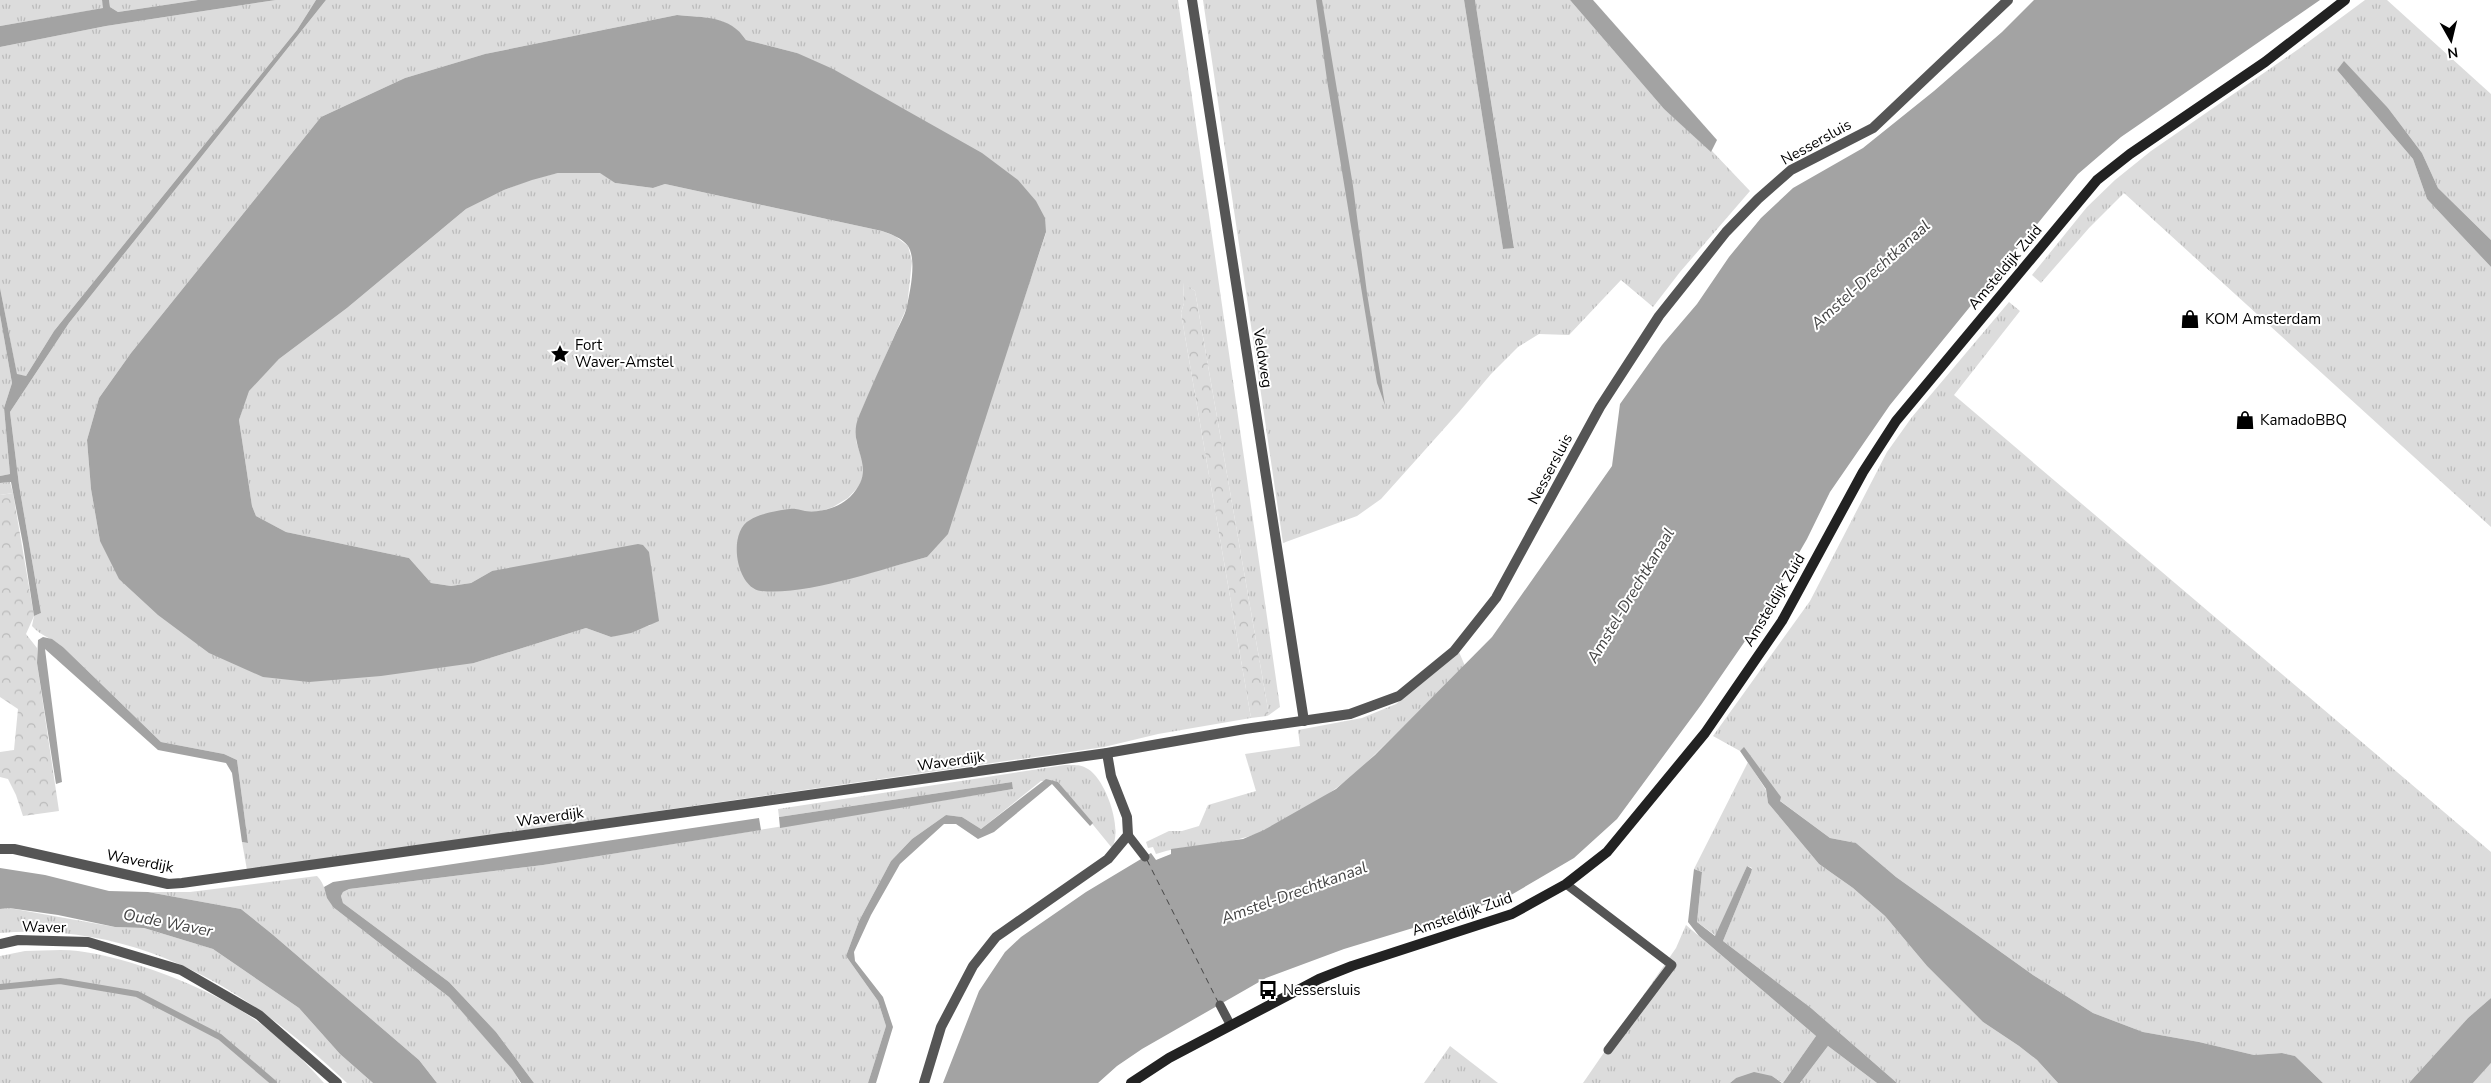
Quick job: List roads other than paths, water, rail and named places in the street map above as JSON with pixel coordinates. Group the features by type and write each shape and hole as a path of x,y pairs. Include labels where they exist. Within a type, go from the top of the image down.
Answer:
{"street":[{"name":"Veldweg","path":"1192,0 1304,721"},
{"name":"Nessersluis","path":"1107,753 1350,714 1399,696 1454,651 1496,598 1600,407 1621,374 1659,316 1726,232 1791,170 1873,128 2008,0"},
{"name":"Amsteldijk Zuid","path":"1131,1083 1169,1058 1230,1024 1344,969 1512,914 1566,884 1607,852 1705,732 1782,621 1863,472 1896,421 2097,180 2130,154 2265,62 2345,0"},
{"path":"924,1083 941,1027 973,966 996,937 1108,859 1128,835 1127,817 1111,776 1107,753"},
{"name":"Waverdijk","path":"0,849 14,849 168,884 182,883 1107,753"},
{"name":"Waver","path":"0,944 18,940 88,942 181,970 259,1015 337,1083"}],"lane":[{"path":"1128,835 1146,857"},
{"path":"1566,884 1672,965 1608,1050"},
{"path":"1220,1005 1230,1024"}],"water":[{"path":"102,0 109,0 110,7 118,12 198,0 276,0 106,26 0,47 0,26 103,8"},
{"path":"316,0 326,0 69,323 10,412 19,485 41,613 34,616 11,482 0,483 0,476 10,474 4,408 12,383 0,315 0,288 17,374 26,376 54,331 297,30"},
{"path":"1316,0 1322,0 1353,186 1367,293 1385,405 1377,383 1371,348 1327,80"},
{"path":"1464,0 1475,0 1514,248 1503,249"},
{"path":"1570,0 1593,0 1717,140 1711,152 1664,109"},
{"name":"Amstel-Drechtkanaal","path":"2034,0 2320,0 2121,137 2078,174 1890,405 1830,492 1807,539 1763,615 1701,705 1617,819 1574,858 1511,895 1459,914 1344,949 1266,978 1142,1049 1117,1066 1098,1083 943,1083 979,991 1005,952 1021,937 1086,892 1151,853 1156,860 1171,854 1171,849 1243,839 1264,830 1336,789 1375,755 1492,637 1612,466 1620,404 1662,345 1697,304 1729,257 1761,218 1793,188 1863,148 1934,91 2002,32"},
{"path":"677,15 716,19 732,26 746,40 797,53 833,69 982,153 1018,180 1036,201 1045,218 1046,232 948,534 927,557 822,586 761,591 752,588 740,570 737,547 738,536 743,526 754,518 775,511 829,509 845,501 859,486 863,475 863,466 856,438 856,428 859,416 906,310 911,284 912,259 911,252 906,243 882,231 665,184 653,188 615,183 600,173 558,173 504,190 466,209 347,308 279,359 249,391 239,420 252,506 256,516 286,532 409,558 431,583 451,586 471,583 492,571 638,544 643,545 649,552 659,621 631,633 611,637 586,628 474,663 381,676 309,682 263,677 209,653 158,615 119,579 100,541 91,489 87,440 99,398 131,353 321,117 405,78 485,54"},
{"path":"2344,61 2388,108 2422,153 2438,188 2491,240 2491,267 2427,199 2413,159 2337,70"},
{"path":"43,637 52,639 63,647 161,742 224,754 237,760 248,843 242,842 232,773 226,763 158,750 45,649 62,782 56,784 37,663 38,640"},
{"path":"1744,747 1781,797 1780,801 1830,838 1856,843 1896,877 2033,975 2093,1013 2143,1032 2199,1042 2254,1055 2282,1053 2295,1056 2323,1083 2058,1083 2037,1060 1983,1022 1927,966 1885,916 1853,888 1819,864 1768,803 1766,789 1740,751"},
{"path":"1046,779 1058,782 1093,823 1090,826 1052,784 994,832 978,839 956,824 944,824 900,864 871,915 854,952 855,961 883,997 893,1027 876,1083 868,1083 886,1026 878,1001 846,956 859,921 891,861 912,839 946,815 962,817 981,829"},
{"path":"1012,782 1013,789 780,828 779,817"},
{"path":"759,818 761,830 543,865 349,889 343,892 341,896 343,903 449,982 496,1032 534,1083 521,1083 512,1069 449,997 333,907 327,898 324,887 333,882"},
{"path":"1747,866 1752,869 1751,873 1723,941 1811,1008 1897,1083 1877,1083 1828,1046 1800,1083 1783,1083 1816,1036 1699,936 1688,922 1694,869 1702,872 1697,922 1715,936"},
{"name":"Oude Waver","path":"0,868 45,875 109,891 148,892 241,909 419,1060 437,1083 373,1083 340,1054 299,1008 213,949 144,928 115,927 58,915 9,908 0,909"},
{"path":"2491,998 2491,1063 2473,1083 2409,1083 2468,1018"},
{"path":"1754,1072 1772,1076 1782,1083 1730,1083 1736,1078"}],"waterway":[{"path":"0,987 60,981 137,994 220,1037 274,1083"}],"place":[{"name":"KOM Amsterdam","path":"2190,319"},
{"name":"Fort Waver-Amstel","path":"560,354"},
{"name":"KamadoBBQ","path":"2245,420"},
{"name":"Nessersluis","path":"1268,990"}]}
